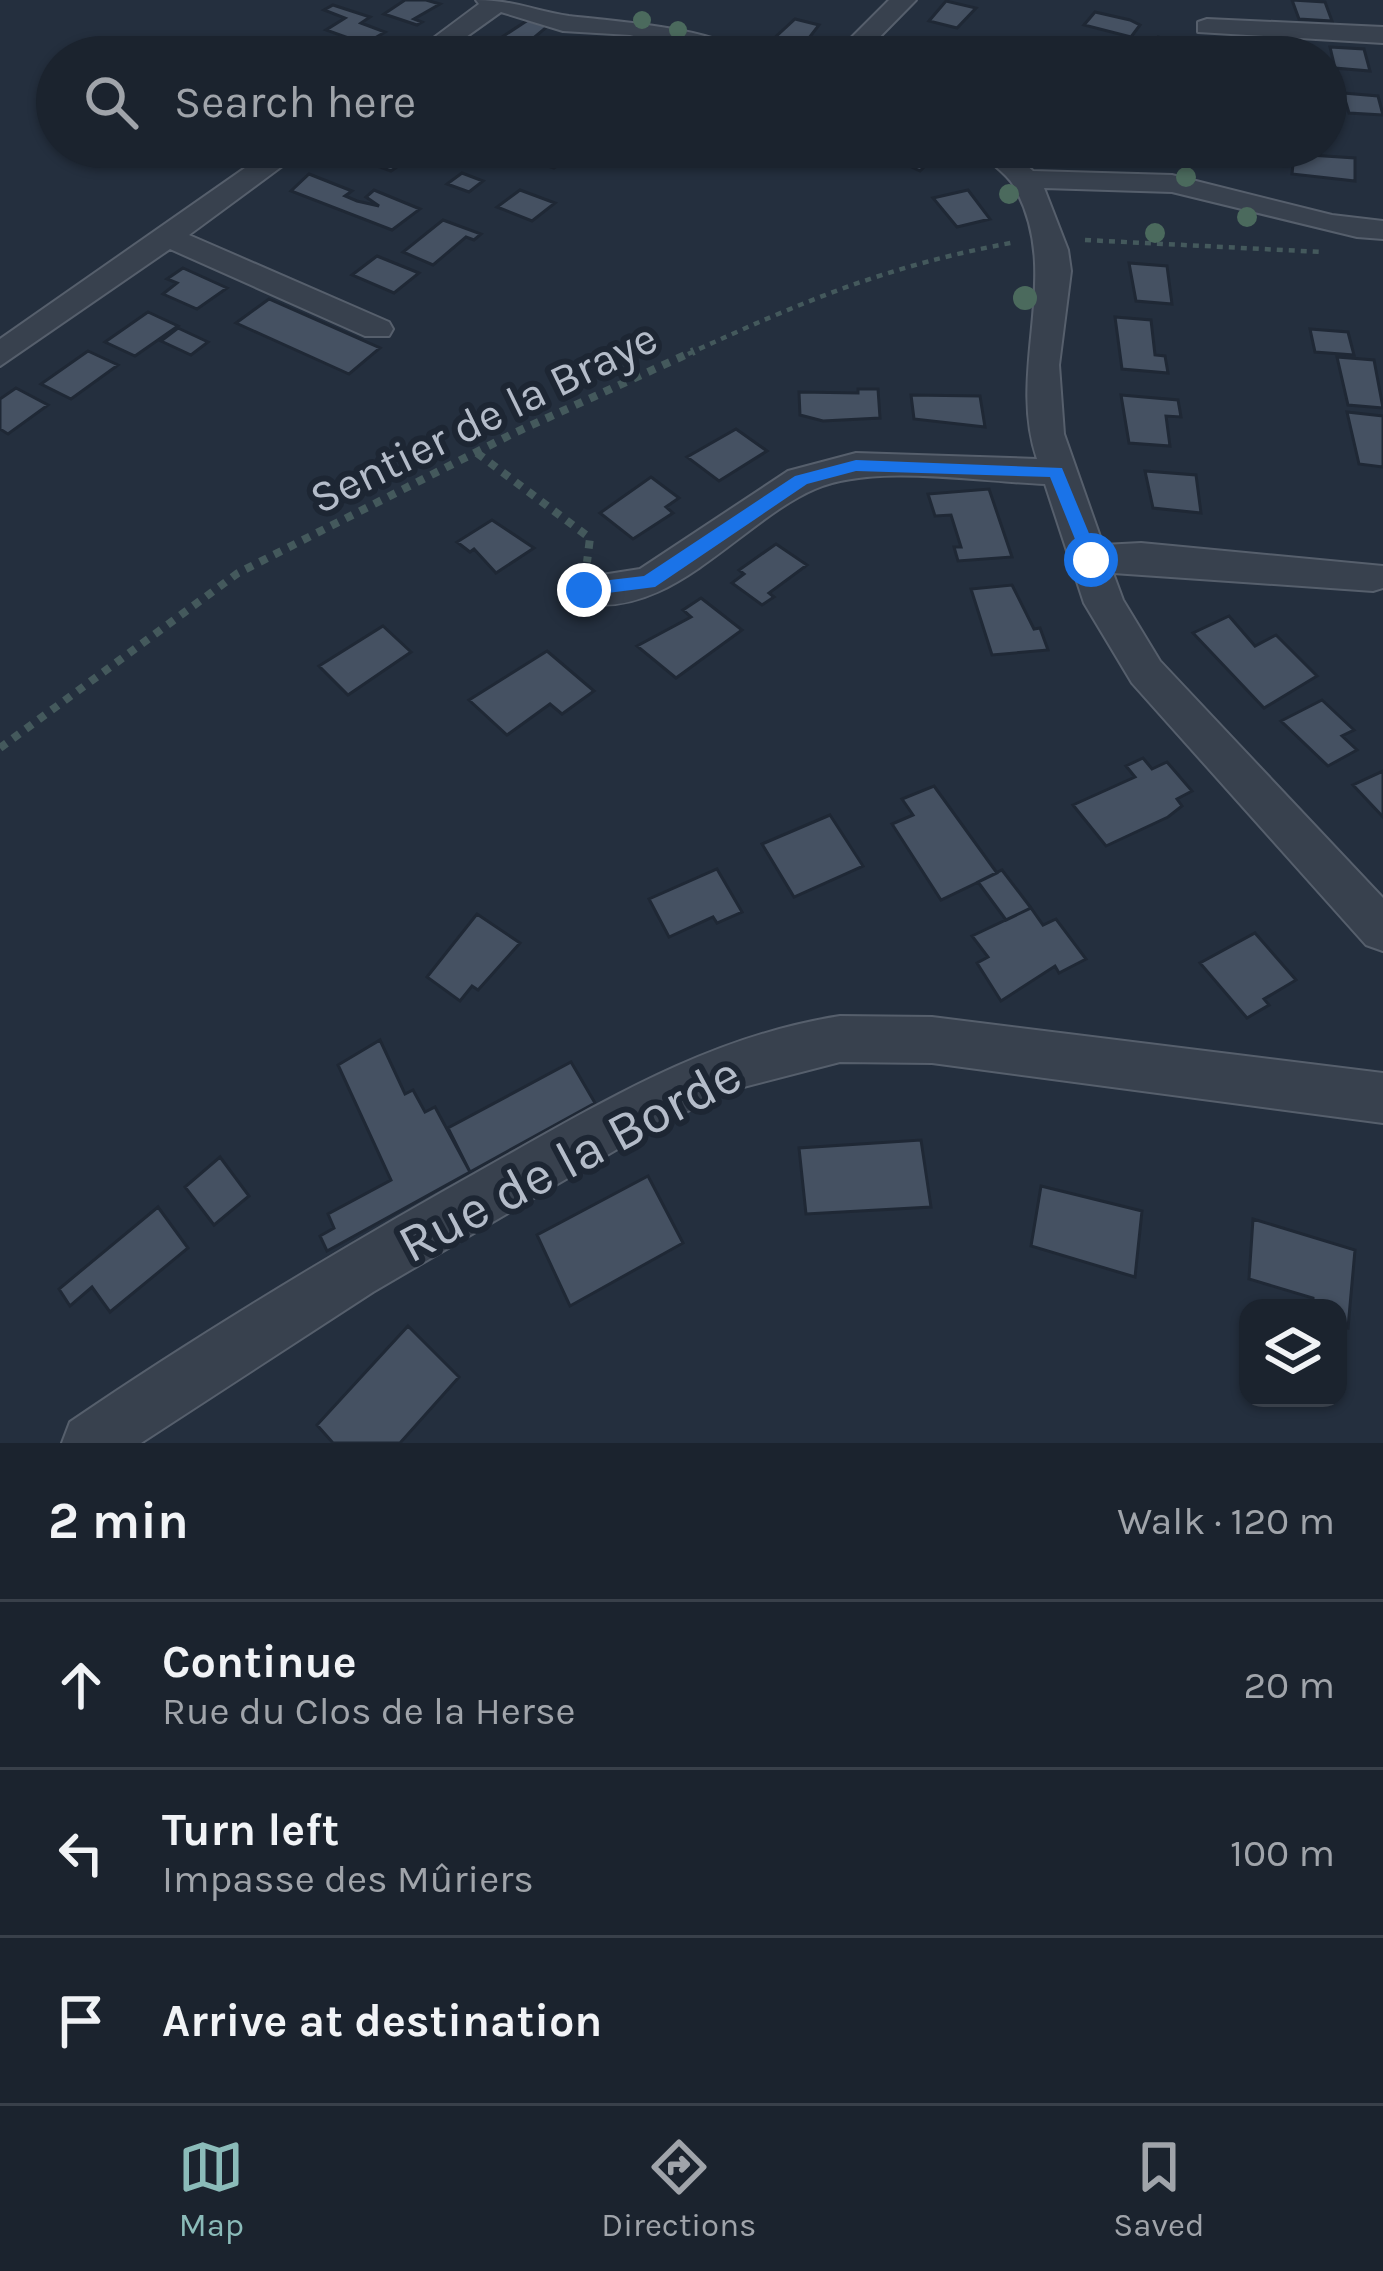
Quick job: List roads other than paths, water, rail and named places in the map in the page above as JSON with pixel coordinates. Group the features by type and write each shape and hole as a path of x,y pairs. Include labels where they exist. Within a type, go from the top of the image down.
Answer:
{"street":[{"path":"866,36 903,0"},
{"path":"449,36 496,1 563,22 632,27 664,36"},
{"path":"1207,26 1380,22"},
{"path":"0,355 264,168"},
{"path":"1013,168 1026,180 1050,239 1055,272 1042,365 1046,434 1104,602 1147,672 1383,930"},
{"path":"1026,180 1173,184 1319,226 1383,230"},
{"path":"167,237 376,328"},
{"path":"584,590 649,582 801,480 830,471 856,466 1056,472"},
{"path":"1091,560 1141,557 1373,577"},
{"name":"Rue de la Borde","path":"91,1443 173,1384 396,1247 674,1090 771,1053 839,1039 932,1039 1259,1088 1383,1098"}]}
